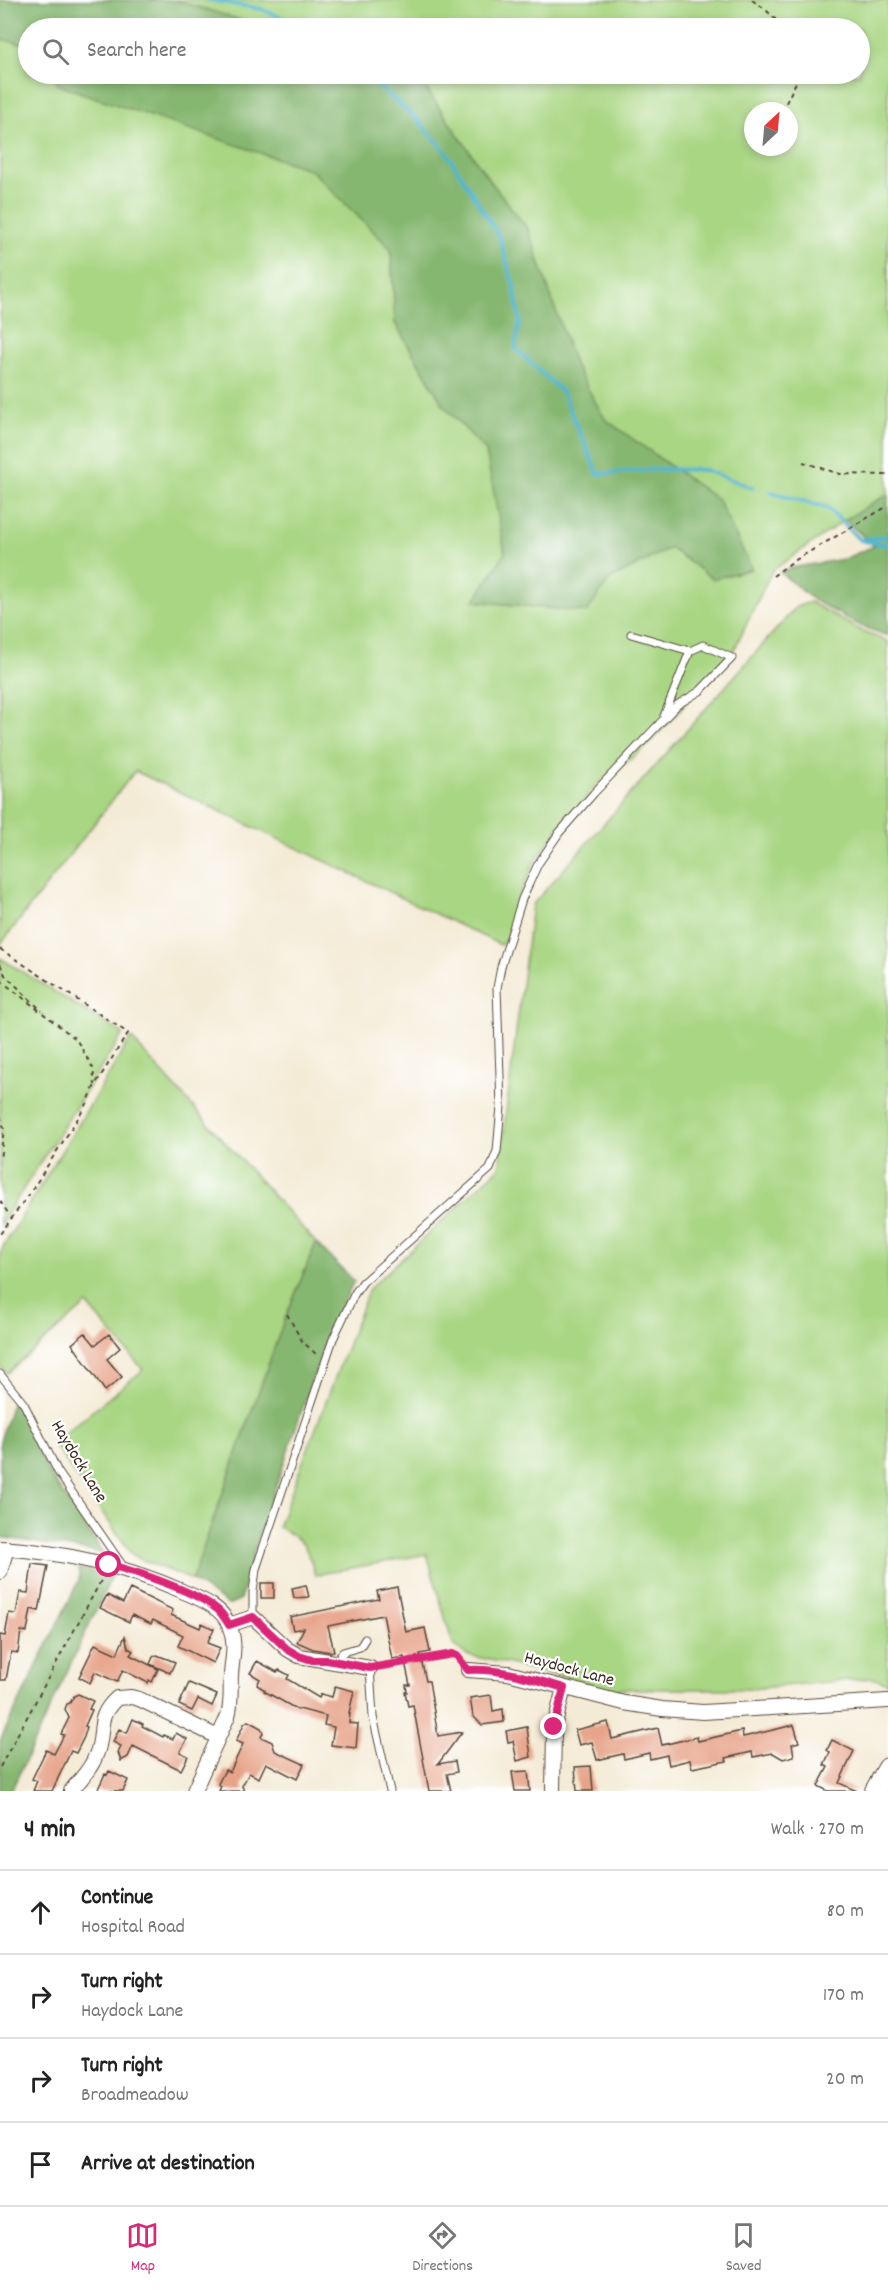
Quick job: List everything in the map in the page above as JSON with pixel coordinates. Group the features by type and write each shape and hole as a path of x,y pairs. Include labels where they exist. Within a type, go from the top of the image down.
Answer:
{"main road":[{"path":"875,1791 888,1768"}],"street":[{"path":"0,1572 4,1548 35,1550 146,1575 208,1603 221,1613 229,1625 234,1650 231,1668 231,1706 194,1791"},
{"path":"229,1625 253,1617 269,1634 299,1656 370,1668"},
{"name":"Haydock Lane","path":"468,1670 508,1673 653,1708 703,1712 888,1701"},
{"path":"554,1791 554,1727 564,1688"},
{"path":"71,1791 92,1765 99,1746 101,1720 117,1698 140,1699 218,1737"}],"lane":[{"path":"253,1617 255,1569 333,1339 355,1293 363,1282 490,1169 497,1151 501,1106 497,988 501,967 522,899 538,864 559,833 594,793 677,705 708,684 732,658 703,645 690,651 631,634"},
{"path":"662,721 690,651"},
{"name":"Haydock Lane","path":"0,1374 24,1404 58,1472 125,1569"},
{"path":"337,1661 343,1652 360,1647 365,1639"},
{"path":"370,1668 373,1717 390,1791"}],"path":[{"path":"752,0 774,18"},
{"path":"786,102 795,84"},
{"path":"803,462 840,474 888,475"},
{"path":"773,576 792,562 888,506"},
{"path":"0,949 128,1034 95,1085 87,1104 30,1193 0,1234"},
{"path":"0,964 5,975 56,1023"},
{"path":"0,980 76,1039 93,1068 95,1085"},
{"path":"0,1116 4,1128 0,1160"},
{"path":"0,1201 11,1217"},
{"path":"287,1314 302,1341 325,1362"},
{"path":"0,1767 109,1565"},
{"path":"370,1668 453,1654 468,1670"}],"green space":[{"path":"0,0 888,0 888,494 845,520 772,571 734,650 648,745 592,790 551,839 534,863 521,892 507,938 501,945 135,771 0,945"},
{"path":"0,0 175,0 234,18 18,18 18,43 0,39"},
{"path":"423,84 488,178 528,229 574,364 605,419 718,500 752,569 713,579 670,548 609,580 587,612 474,601 505,553 486,451 444,406 395,323 391,249 311,170 58,85"},
{"path":"888,494 888,636 861,626 813,600 780,572 844,559 874,546 845,520"},
{"path":"810,602 865,633 888,641 888,1683 872,1678 748,1689 608,1689 467,1655 453,1645 427,1554 315,1575 304,1545 278,1527 369,1289 499,1168 532,905 796,607"},
{"path":"0,958 123,1034 0,1225"},
{"path":"131,1038 316,1243 286,1317 192,1580 131,1553 53,1443 143,1370 87,1304 7,1373 0,1366 0,1252"},
{"path":"316,1243 354,1281 327,1336 253,1554 241,1599 228,1605 192,1580 281,1329"},
{"path":"13,1400 49,1473 103,1553 0,1537 0,1441"},
{"path":"79,1568 112,1576 11,1791 0,1791 0,1741 79,1580"}],"building":[{"path":"85,1333 95,1345 109,1334 120,1348 107,1359 122,1377 105,1391 72,1344"},
{"path":"32,1564 48,1566 39,1611 31,1609 27,1632 21,1631 18,1653 11,1652 6,1680 0,1680 0,1635 5,1636 9,1613 16,1614 20,1592 28,1593"},
{"path":"261,1583 274,1583 274,1598 261,1598"},
{"path":"306,1585 309,1597 294,1598 292,1588"},
{"path":"397,1587 406,1632 425,1628 430,1652 420,1654 426,1681 429,1681 438,1736 462,1732 438,1764 455,1761 457,1772 447,1774 451,1791 429,1791 413,1705 408,1706 405,1692 407,1692 406,1685 410,1685 404,1657 392,1659 383,1615 328,1626 334,1651 330,1652 313,1649 297,1642 304,1628 293,1630 290,1617 379,1599 377,1591"},
{"path":"130,1589 173,1610 171,1615 200,1628 202,1623 214,1629 207,1643 220,1648 213,1663 178,1646 183,1635 153,1620 151,1624 132,1615 129,1622 100,1608 107,1595 123,1603"},
{"path":"125,1636 128,1648 133,1651 130,1655 158,1669 152,1682 149,1680 148,1683 123,1670 117,1682 95,1672 90,1683 79,1677 95,1644 117,1654"},
{"path":"157,1655 175,1662 170,1673 150,1664 153,1657"},
{"path":"257,1661 277,1672 279,1670 289,1675 287,1679 319,1698 321,1694 332,1697 335,1686 354,1691 349,1723 358,1724 356,1748 331,1745 334,1727 324,1725 326,1716 298,1710 257,1685 260,1679 250,1673"},
{"path":"189,1683 217,1695 212,1706 198,1699 192,1711 179,1705"},
{"path":"78,1694 93,1701 89,1709 92,1710 85,1726 87,1727 84,1737 76,1753 71,1751 52,1791 33,1791 37,1781 32,1779 46,1750 54,1754 64,1735 61,1734 69,1718 65,1709 67,1704"},
{"path":"491,1695 493,1711 503,1709 504,1722 482,1725 473,1716 470,1698"},
{"path":"133,1719 163,1737 164,1735 173,1739 176,1733 187,1739 180,1752 188,1756 181,1770 133,1746 128,1757 121,1761 118,1752 121,1746 113,1742 119,1729 127,1733"},
{"path":"248,1721 261,1728 263,1733 261,1737 272,1742 275,1751 304,1764 297,1779 266,1763 259,1778 249,1773 242,1786 244,1791 219,1791 221,1786 218,1784 225,1770 230,1772 243,1744 236,1741 244,1724"},
{"path":"608,1722 612,1739 658,1728 662,1745 697,1737 698,1741 742,1731 743,1737 794,1725 799,1742 792,1744 794,1756 783,1759 773,1753 753,1757 752,1752 726,1758 727,1761 692,1768 690,1760 669,1765 667,1755 650,1759 649,1753 624,1759 623,1754 597,1760 592,1742 579,1745 575,1730"},
{"path":"527,1727 531,1757 517,1761 513,1741 508,1742 506,1731"},
{"path":"832,1740 854,1751 839,1783 857,1791 828,1791 818,1786 828,1767 824,1765"},
{"path":"591,1766 593,1791 577,1791 575,1767"},
{"path":"109,1771 128,1780 123,1791 97,1791 105,1774 107,1775"},
{"path":"528,1771 530,1791 515,1791 512,1772"}],"waterway":[{"path":"210,0 261,9 283,18"},
{"path":"376,84 417,119 447,153 499,236 514,286 520,321 515,348 562,392 598,474 659,469 705,470 753,488"},
{"path":"770,492 828,508 860,540 888,536"},
{"path":"864,541 888,545"}],"route":[{"path":"109,1565 146,1575 208,1603 221,1613 229,1625 253,1617 287,1649 312,1660 337,1661 370,1668 453,1654 468,1670 492,1670 564,1688 554,1727"}]}
